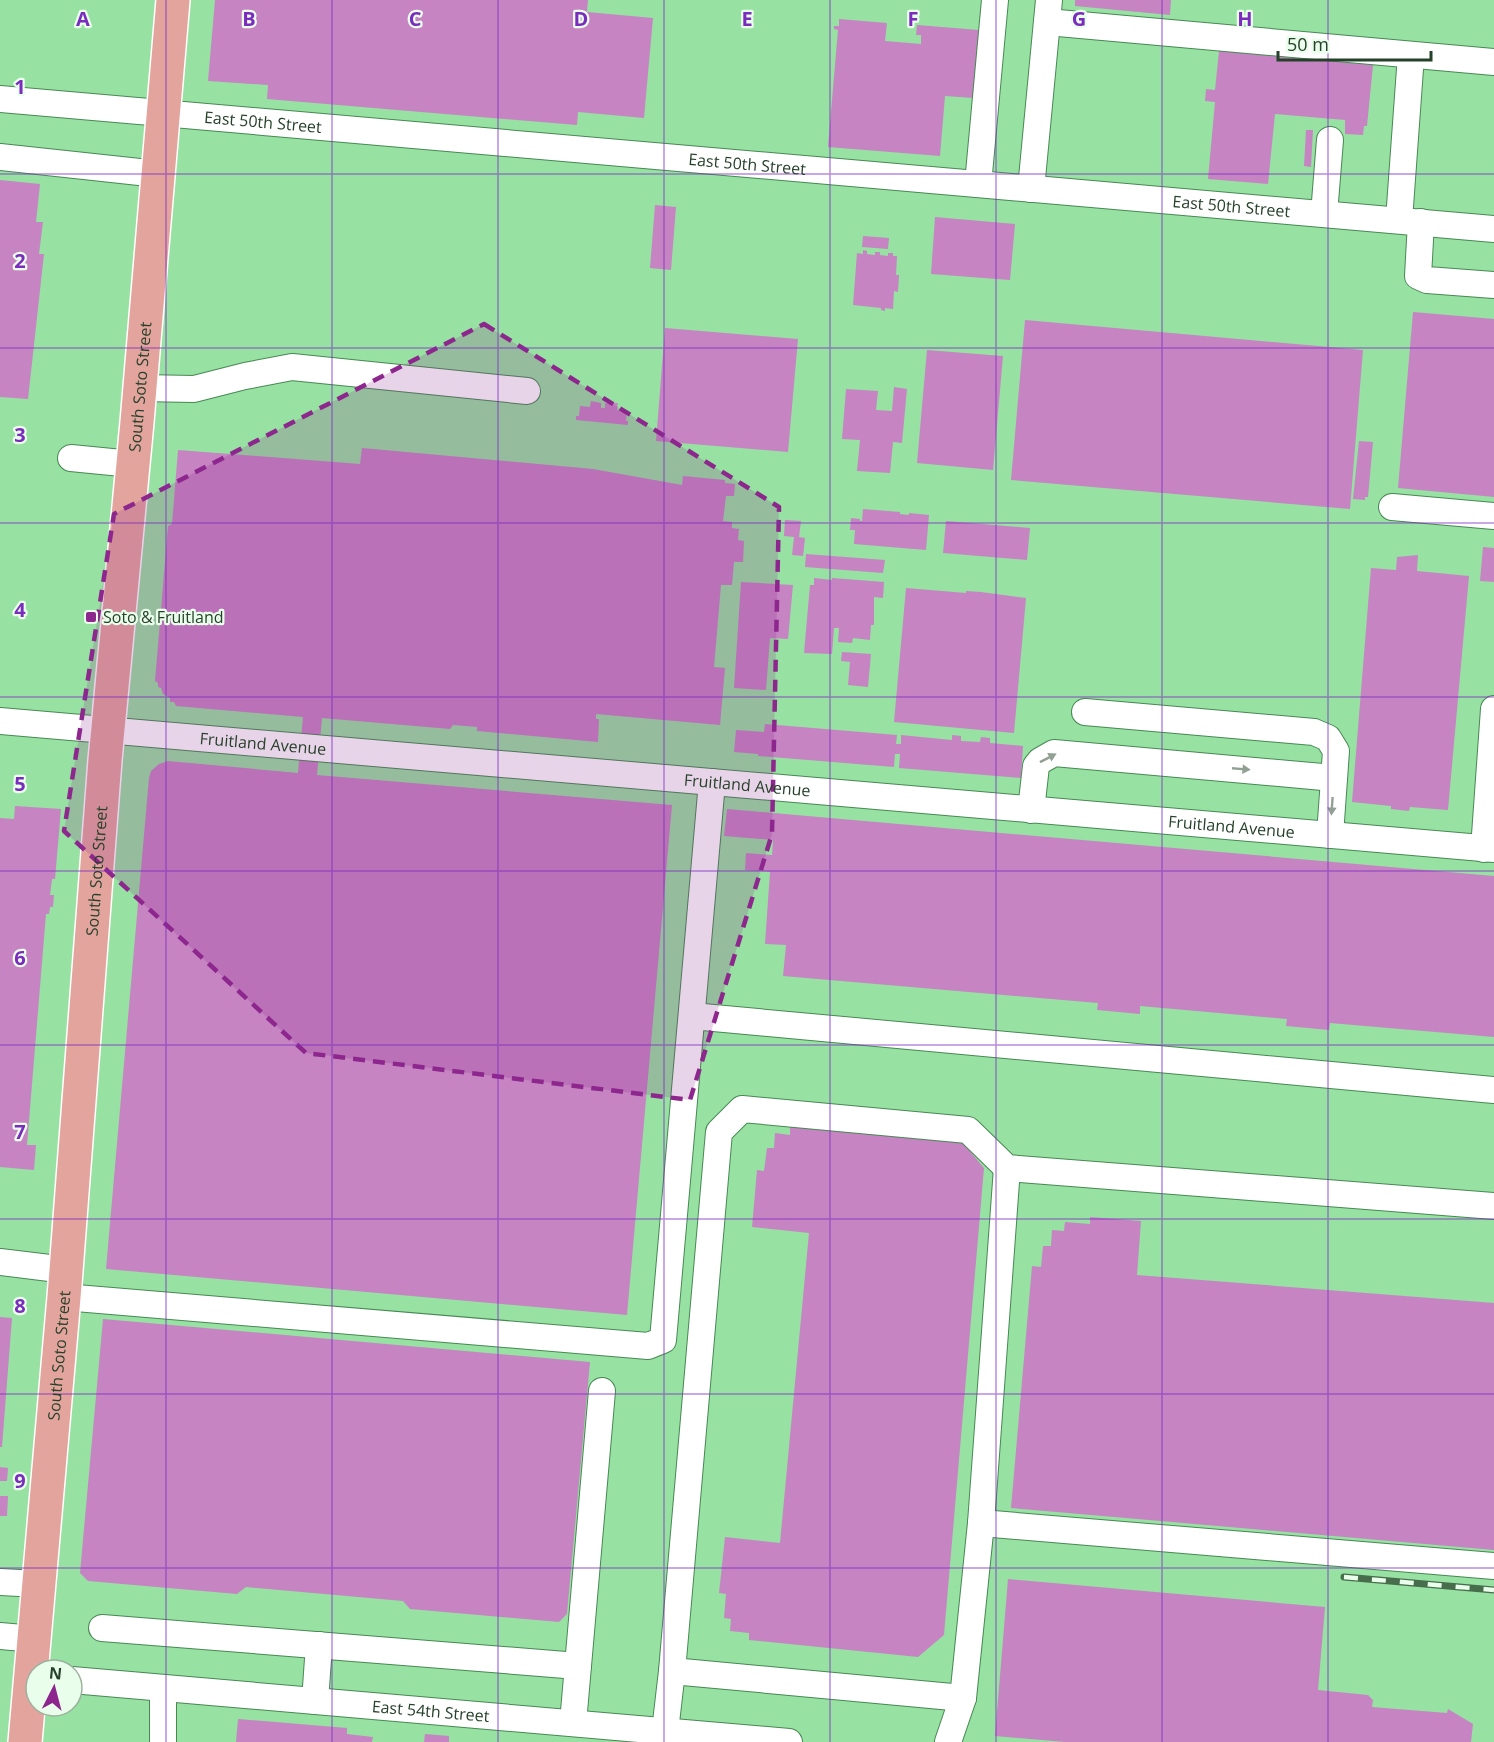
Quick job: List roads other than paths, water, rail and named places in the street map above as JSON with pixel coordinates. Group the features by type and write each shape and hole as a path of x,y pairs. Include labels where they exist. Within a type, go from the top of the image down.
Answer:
{"main road":[{"name":"South Soto Street","path":"34,1658 108,730 173,0"},
{"name":"South Soto Street","path":"25,1742 28,1718"}],"street":[{"path":"978,184 994,0"},
{"path":"1030,189 1048,11 1411,55 1494,62"},
{"path":"1411,55 1410,221 1418,276 1427,280 1494,285"},
{"name":"East 50th Street","path":"0,99 1494,229"},
{"path":"1324,214 1330,140"},
{"path":"0,157 158,174"},
{"path":"140,388 194,389 292,367 526,391"},
{"path":"71,458 132,464"},
{"path":"1392,507 1494,516"},
{"path":"1489,849 1494,709"},
{"path":"1085,712 1314,732 1328,738 1336,751 1330,835"},
{"name":"Fruitland Avenue","path":"0,721 1489,849"},
{"path":"1031,810 1036,766 1054,753 1334,778"},
{"path":"0,1262 65,1283 648,1347 663,1340 712,782"},
{"path":"692,1016 1494,1090"},
{"path":"665,1731 719,1132 742,1109 968,1130 1008,1168 1494,1206"},
{"path":"948,1742 963,1698 981,1523 1008,1168"},
{"path":"573,1723 602,1391"},
{"path":"981,1523 1494,1566"},
{"path":"0,1582 39,1584"},
{"path":"102,1628 578,1666"},
{"path":"0,1636 34,1639"},
{"path":"315,1701 319,1645"},
{"path":"672,1671 963,1698"},
{"name":"East 54th Street","path":"84,1681 789,1742"},
{"path":"163,1688 163,1742"}],"railway":[{"path":"1344,1577 1494,1590"}],"place":[{"name":"Soto & Fruitland","path":"91,617"}]}
